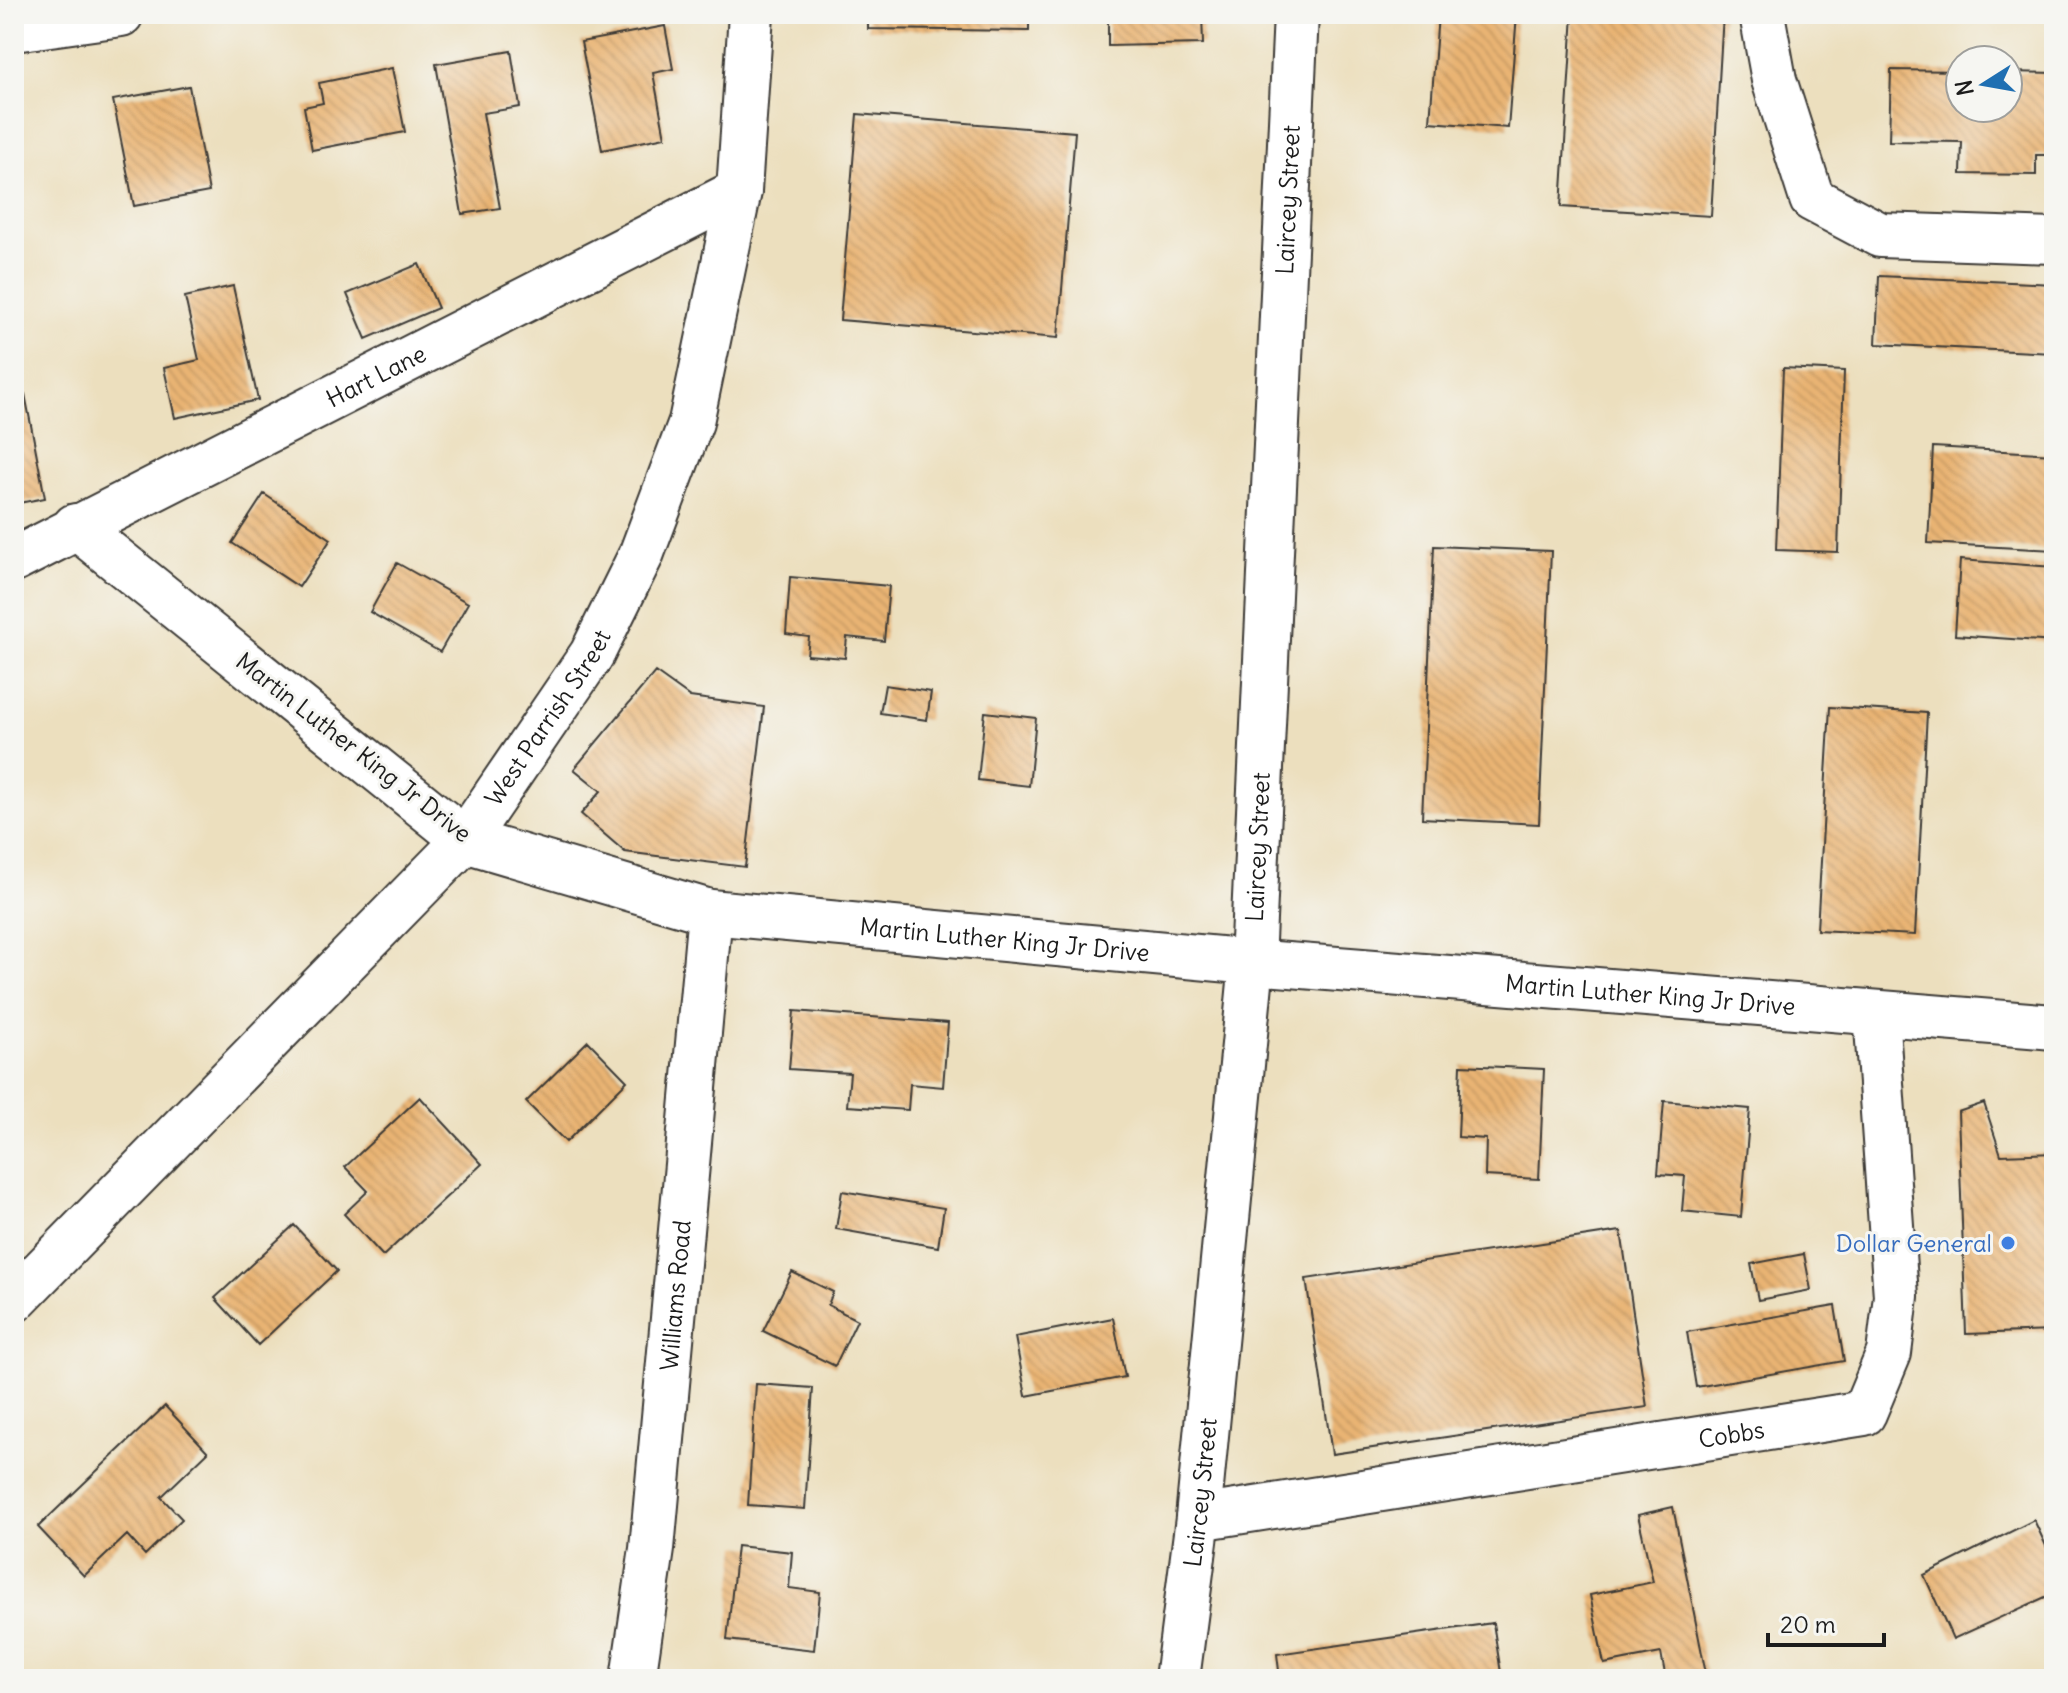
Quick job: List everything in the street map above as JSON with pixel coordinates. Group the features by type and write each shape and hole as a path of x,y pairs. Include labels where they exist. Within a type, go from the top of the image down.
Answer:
{"street":[{"path":"14,29 121,14"},
{"name":"West Parrish Street","path":"14,1300 465,840 592,654 641,555 691,422 739,191 751,14"},
{"name":"Laircey Street","path":"1177,1679 1198,1518 1252,962 1296,14"},
{"path":"1762,14 1774,80 1812,199 1880,235 2054,241"},
{"name":"Hart Lane","path":"14,560 75,526 739,191"},
{"name":"Martin Luther King Jr Drive","path":"75,526 465,840 710,912 1252,962 2054,1027"},
{"name":"Williams Road","path":"633,1679 652,1549 710,912"},
{"name":"Cobbs","path":"1198,1518 1864,1413 1889,1353 1896,1296 1876,1013"}],"building":[{"path":"868,14 1029,14 1029,31 868,29"},
{"path":"1108,14 1202,14 1203,44 1108,46"},
{"path":"1438,14 1517,14 1508,128 1430,122"},
{"path":"1573,14 1723,14 1711,216 1561,207"},
{"path":"665,26 673,69 653,73 665,137 602,150 581,42"},
{"path":"511,51 520,107 483,113 500,208 462,214 436,64"},
{"path":"392,68 405,132 312,150 304,107 323,103 319,83"},
{"path":"1891,70 1944,71 1944,124 2024,124 2024,72 2054,73 2054,155 2036,155 2036,175 1961,174 1962,142 1889,141"},
{"path":"189,86 209,192 134,206 113,100"},
{"path":"857,114 1075,132 1058,338 840,320"},
{"path":"419,264 438,308 366,339 347,294"},
{"path":"1879,276 2054,284 2054,353 1876,344"},
{"path":"233,286 258,400 175,418 164,368 199,360 185,297"},
{"path":"1783,368 1844,371 1838,552 1776,550"},
{"path":"25,394 45,498 14,504 14,396"},
{"path":"1933,447 2054,454 2054,550 1928,543"},
{"path":"264,494 331,539 299,587 232,543"},
{"path":"1434,546 1551,551 1539,824 1422,818"},
{"path":"1960,560 2054,567 2054,642 1955,635"},
{"path":"397,563 468,603 440,652 370,612"},
{"path":"790,577 889,586 884,641 847,637 845,658 807,655 809,637 786,634"},
{"path":"655,672 690,697 764,707 745,867 625,852 581,814 601,791 574,769"},
{"path":"885,685 931,692 927,720 880,713"},
{"path":"1830,707 1927,713 1915,935 1817,930"},
{"path":"985,712 1036,718 1029,786 978,780"},
{"path":"794,1011 948,1023 943,1087 910,1084 908,1110 847,1106 850,1073 789,1069"},
{"path":"588,1041 627,1081 566,1142 526,1102"},
{"path":"1461,1065 1544,1069 1539,1179 1485,1176 1486,1139 1458,1137"},
{"path":"420,1097 482,1164 383,1256 344,1214 368,1191 345,1167"},
{"path":"1664,1101 1750,1109 1741,1217 1682,1211 1685,1176 1658,1174"},
{"name":"Dollar General","path":"1984,1103 2001,1155 2054,1153 2054,1331 1966,1334 1958,1112"},
{"path":"842,1191 944,1208 938,1247 836,1229"},
{"path":"294,1225 337,1271 258,1345 215,1298"},
{"path":"1621,1231 1647,1407 1332,1454 1306,1279"},
{"path":"1804,1254 1811,1290 1758,1300 1751,1264"},
{"path":"792,1272 833,1292 828,1305 857,1320 835,1366 763,1331"},
{"path":"1835,1306 1844,1361 1696,1387 1687,1332"},
{"path":"1113,1318 1125,1377 1026,1396 1015,1337"},
{"path":"2054,1343 2054,1367 2049,1367 2048,1344"},
{"path":"756,1384 813,1388 805,1509 748,1505"},
{"path":"165,1406 208,1452 161,1497 182,1519 145,1555 127,1535 84,1576 38,1527"},
{"path":"1673,1507 1707,1679 1666,1679 1661,1653 1604,1664 1590,1595 1653,1582 1638,1515"},
{"path":"2034,1520 2054,1563 2054,1593 1953,1639 1924,1575"},
{"path":"737,1546 792,1552 789,1588 820,1592 814,1650 727,1640"},
{"path":"1493,1623 1502,1679 1280,1679 1277,1654"}],"place":[{"name":"Dollar General","path":"2008,1243"}]}
